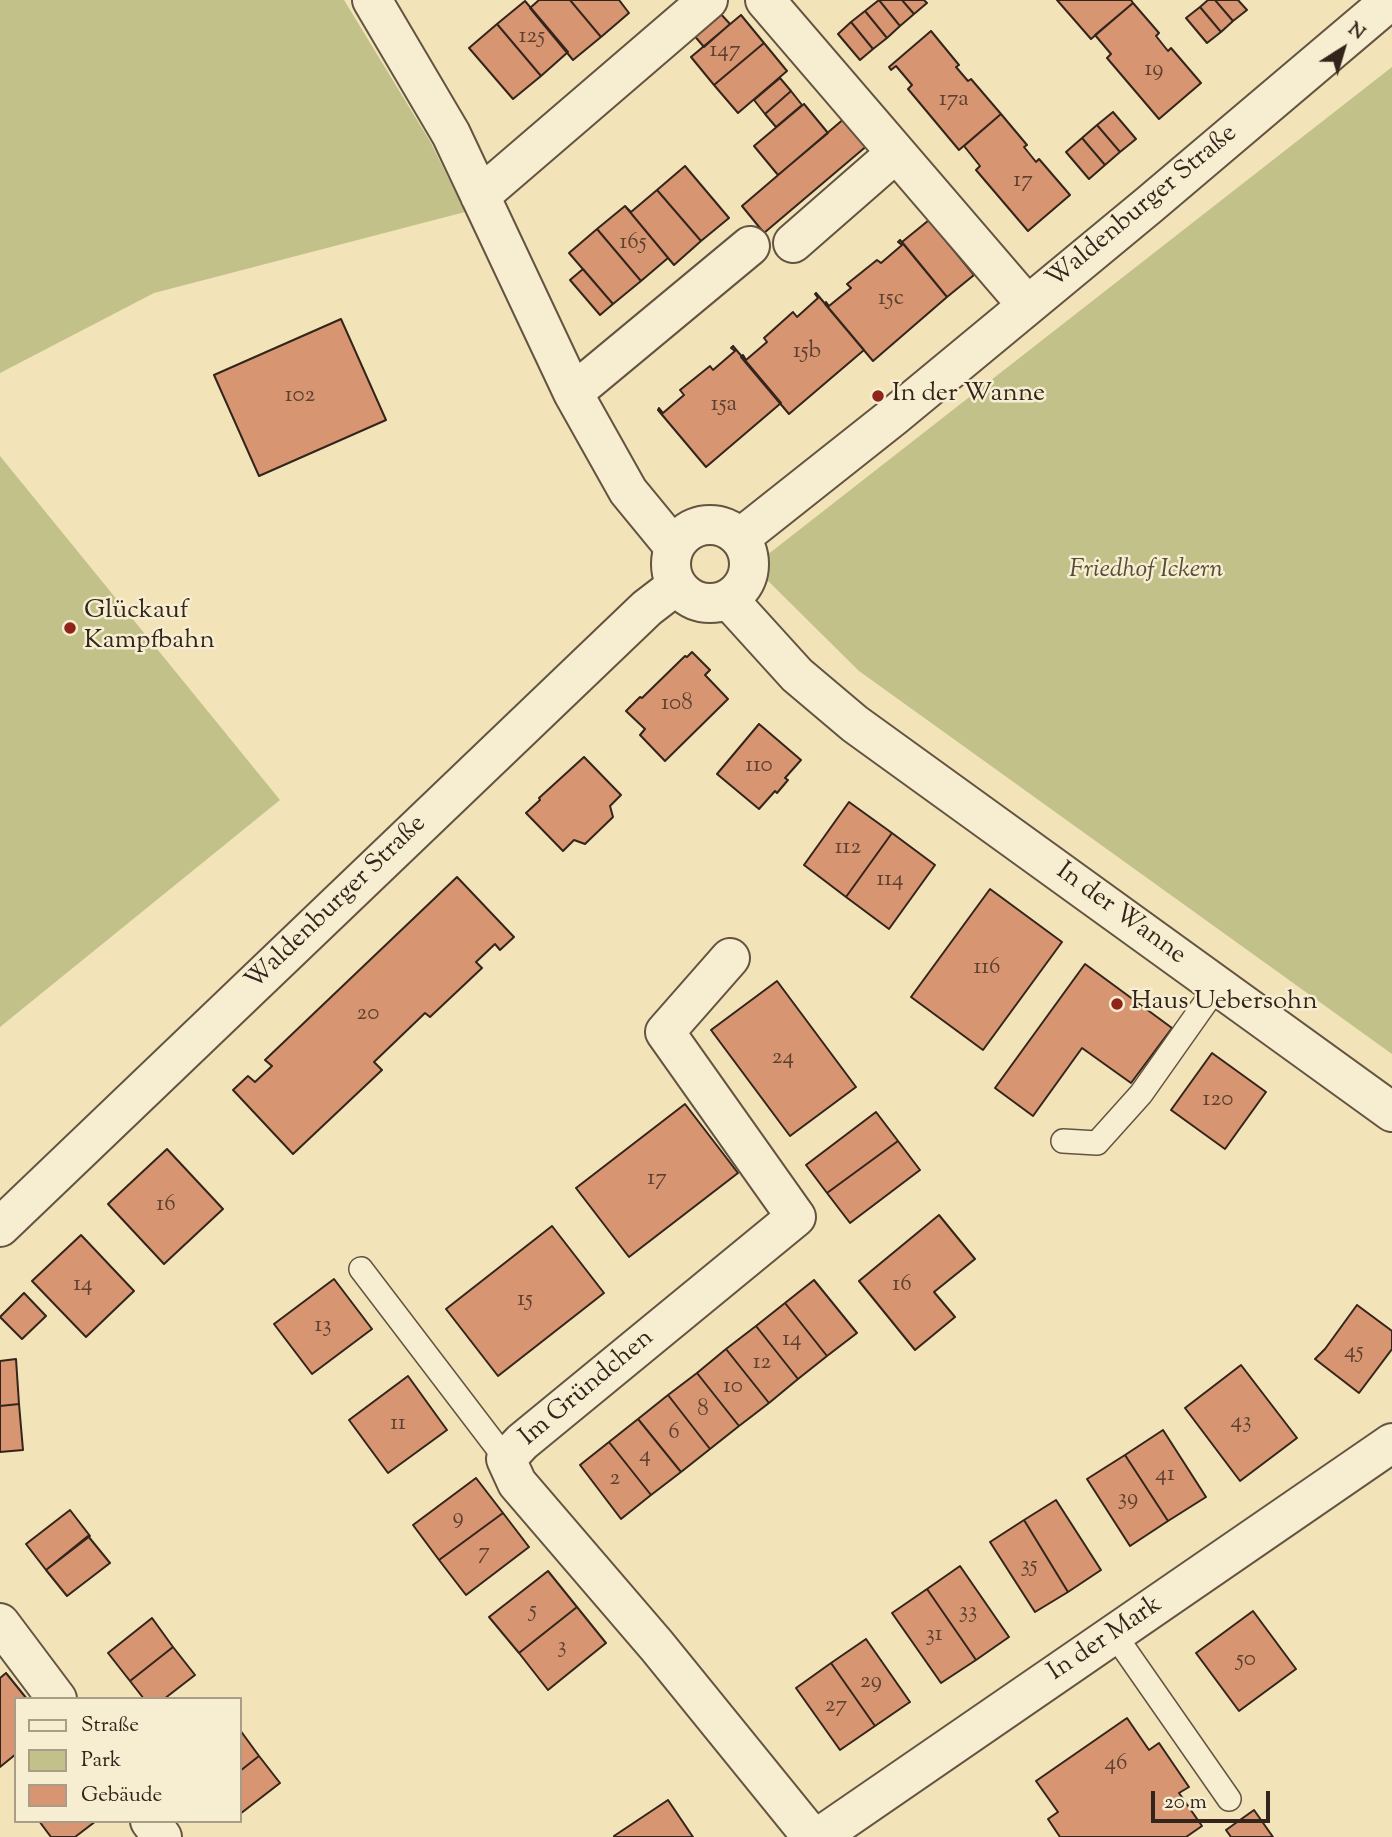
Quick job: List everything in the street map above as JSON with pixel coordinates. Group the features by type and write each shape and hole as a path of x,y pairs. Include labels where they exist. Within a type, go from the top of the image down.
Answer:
{"street":[{"path":"480,196 708,0"},
{"path":"765,0 1027,305"},
{"name":"Waldenburger Straße","path":"740,538 894,416 1391,0"},
{"path":"381,3 451,134 573,393 628,491 674,547"},
{"path":"793,243 896,153"},
{"path":"573,393 750,246"},
{"path":"710,524 732,531 740,538 750,559 745,582 738,592 728,600 717,603 694,600 684,594 677,585 671,566 674,547 681,538 699,526 710,524"},
{"name":"Waldenburger Straße","path":"0,1227 647,608 677,585"},
{"name":"In der Wanne","path":"728,600 797,675 855,724 1392,1112"},
{"name":"Im Gründchen","path":"730,958 665,1032 796,1217 522,1442 506,1460 517,1483 657,1647 812,1837"},
{"name":"In der Mark","path":"819,1837 1392,1443"},
{"path":"0,1623 56,1697"}],"lane":[{"path":"1063,1140 1097,1143 1141,1094 1218,985"},
{"path":"361,1269 506,1460"},
{"path":"1114,1634 1229,1799"}],"green space":[{"path":"0,0 344,0 431,143 465,212 154,293 0,373"},
{"name":"Friedhof Ickern","path":"1392,67 1392,1054 859,671 753,566"},
{"name":"Glückauf Kampfbahn","path":"0,456 280,800 0,1027"}],"building":[{"path":"539,0 570,0 601,37 573,60 530,8"},
{"path":"570,0 619,0 629,13 601,37"},
{"path":"879,0 902,0 914,14 900,26"},
{"path":"879,0 900,26 887,38 865,11"},
{"path":"902,0 924,0 927,3 914,14"},
{"path":"1057,0 1131,0 1133,3 1091,39"},
{"path":"1208,0 1215,0 1233,21 1221,32 1200,7"},
{"path":"1215,0 1238,0 1247,10 1233,21"},
{"path":"525,1 568,52 541,76 497,24"},
{"path":"1133,3 1159,33 1156,36 1168,51 1171,48 1201,83 1159,119 1107,58 1111,54 1095,35"},
{"path":"1200,7 1221,32 1207,43 1186,18"},
{"path":"865,11 887,38 873,49 851,22"},
{"path":"719,12 730,24 704,47 692,33"},
{"path":"741,15 764,43 714,85 691,57"},
{"path":"851,22 873,49 860,60 838,34"},
{"path":"497,24 541,76 513,99 469,48"},
{"path":"931,31 959,65 956,67 968,81 971,79 1001,114 959,150 908,89 912,85 896,66 891,70 889,67"},
{"path":"764,43 787,71 738,113 714,85"},
{"path":"780,78 791,91 765,114 754,100"},
{"path":"791,91 802,105 776,127 765,114"},
{"path":"804,104 828,133 778,175 754,146"},
{"path":"1113,112 1136,139 1120,152 1097,125"},
{"path":"1001,114 1027,145 1024,147 1036,162 1039,159 1070,195 1028,231 976,170 980,166 964,146"},
{"path":"846,117 869,144 764,233 742,206"},
{"path":"1097,125 1120,152 1105,165 1082,138"},
{"path":"1082,138 1105,165 1089,179 1066,152"},
{"path":"685,166 729,218 701,241 657,190"},
{"path":"657,190 701,241 674,265 625,206 631,212"},
{"path":"625,206 674,265 668,258 641,281 597,229"},
{"path":"929,220 974,275 947,297 902,242"},
{"path":"597,229 641,281 613,304 569,253"},
{"path":"900,240 947,297 873,361 825,304 826,302 829,306 851,288 847,284 877,260 881,263 902,245 898,242"},
{"path":"583,269 613,304 600,315 570,280"},
{"path":"816,293 864,350 789,414 741,357 743,355 746,360 767,342 764,338 793,312 797,317 818,298"},
{"path":"341,319 386,420 259,476 214,375"},
{"path":"733,346 781,403 706,467 658,410 659,408 663,413 684,395 680,390 710,366 713,370 735,351 731,348"},
{"path":"692,652 710,670 705,675 728,699 665,761 640,735 645,729 626,711"},
{"path":"759,724 801,760 785,778 788,780 777,793 775,791 759,809 717,774"},
{"path":"584,757 621,795 610,806 613,817 585,844 574,840 563,851 526,813"},
{"path":"849,802 892,833 846,897 804,865"},
{"path":"892,833 935,865 889,929 846,897"},
{"path":"457,877 514,937 500,950 495,944 476,962 482,968 430,1017 425,1013 374,1062 382,1070 293,1154 233,1090 248,1076 255,1082 272,1066 265,1060"},
{"path":"990,889 1062,942 983,1050 911,997"},
{"path":"1085,964 1172,1028 1131,1083 1082,1048 1033,1116 995,1088"},
{"path":"777,981 856,1087 790,1136 711,1030"},
{"path":"1212,1053 1266,1092 1225,1149 1171,1110"},
{"path":"685,1104 738,1173 629,1257 576,1188"},
{"path":"876,1112 898,1141 827,1193 806,1165"},
{"path":"898,1141 920,1170 850,1223 827,1193"},
{"path":"167,1149 223,1209 164,1264 108,1204"},
{"path":"939,1215 975,1259 934,1292 955,1317 915,1350 859,1281"},
{"path":"552,1226 604,1293 498,1376 446,1309"},
{"path":"81,1235 134,1291 86,1337 32,1281"},
{"path":"334,1279 372,1329 312,1374 274,1324"},
{"path":"814,1280 857,1333 827,1356 785,1303"},
{"path":"24,1293 46,1316 22,1339 0,1317"},
{"path":"785,1303 827,1356 798,1379 756,1326"},
{"path":"1357,1305 1392,1331 1392,1349 1359,1393 1315,1359"},
{"path":"756,1326 798,1379 769,1403 726,1349"},
{"path":"726,1349 769,1403 739,1426 697,1373"},
{"path":"16,1359 19,1404 0,1406 0,1361"},
{"path":"1241,1365 1297,1438 1240,1481 1185,1408"},
{"path":"697,1373 739,1426 710,1449 668,1395"},
{"path":"408,1376 447,1430 388,1473 349,1420"},
{"path":"668,1395 710,1449 681,1472 638,1419"},
{"path":"19,1404 23,1450 0,1452 0,1406"},
{"path":"638,1419 681,1472 651,1495 609,1442"},
{"path":"1163,1430 1206,1497 1168,1521 1125,1455"},
{"path":"609,1442 651,1495 621,1519 580,1465"},
{"path":"1125,1455 1168,1521 1130,1546 1087,1479"},
{"path":"476,1478 503,1513 439,1560 413,1525"},
{"path":"1056,1500 1101,1570 1068,1592 1024,1520"},
{"path":"70,1510 90,1536 46,1570 26,1544"},
{"path":"503,1513 529,1547 466,1595 439,1560"},
{"path":"1024,1520 1068,1592 1035,1612 990,1542"},
{"path":"88,1536 110,1563 67,1596 46,1570"},
{"path":"960,1566 1009,1637 976,1660 927,1589"},
{"path":"548,1571 577,1607 519,1653 489,1617"},
{"path":"927,1589 976,1660 941,1683 892,1613"},
{"path":"577,1607 606,1643 548,1690 519,1653"},
{"path":"1253,1611 1296,1669 1239,1711 1196,1653"},
{"path":"152,1618 173,1647 130,1681 108,1653"},
{"path":"866,1639 910,1702 875,1726 831,1663"},
{"path":"173,1647 195,1675 167,1697 142,1697 130,1681"},
{"path":"831,1663 875,1726 840,1750 796,1688"},
{"path":"6,1673 25,1697 14,1697 14,1756 0,1767 0,1678"},
{"path":"1127,1718 1149,1750 1159,1743 1189,1787 1179,1793 1202,1826 1186,1837 1060,1837 1048,1819 1058,1812 1036,1781"},
{"path":"242,1733 259,1756 242,1769"},
{"path":"259,1756 280,1783 242,1812 242,1769"},
{"path":"668,1800 693,1837 614,1837 614,1836"},
{"path":"1254,1810 1273,1837 1231,1837 1226,1830"},
{"path":"40,1823 93,1823 75,1837 51,1837"}],"place":[{"name":"In der Wanne","path":"878,396"},
{"name":"Glückauf Kampfbahn","path":"70,628"},
{"name":"Haus Uebersohn","path":"1117,1004"}]}
